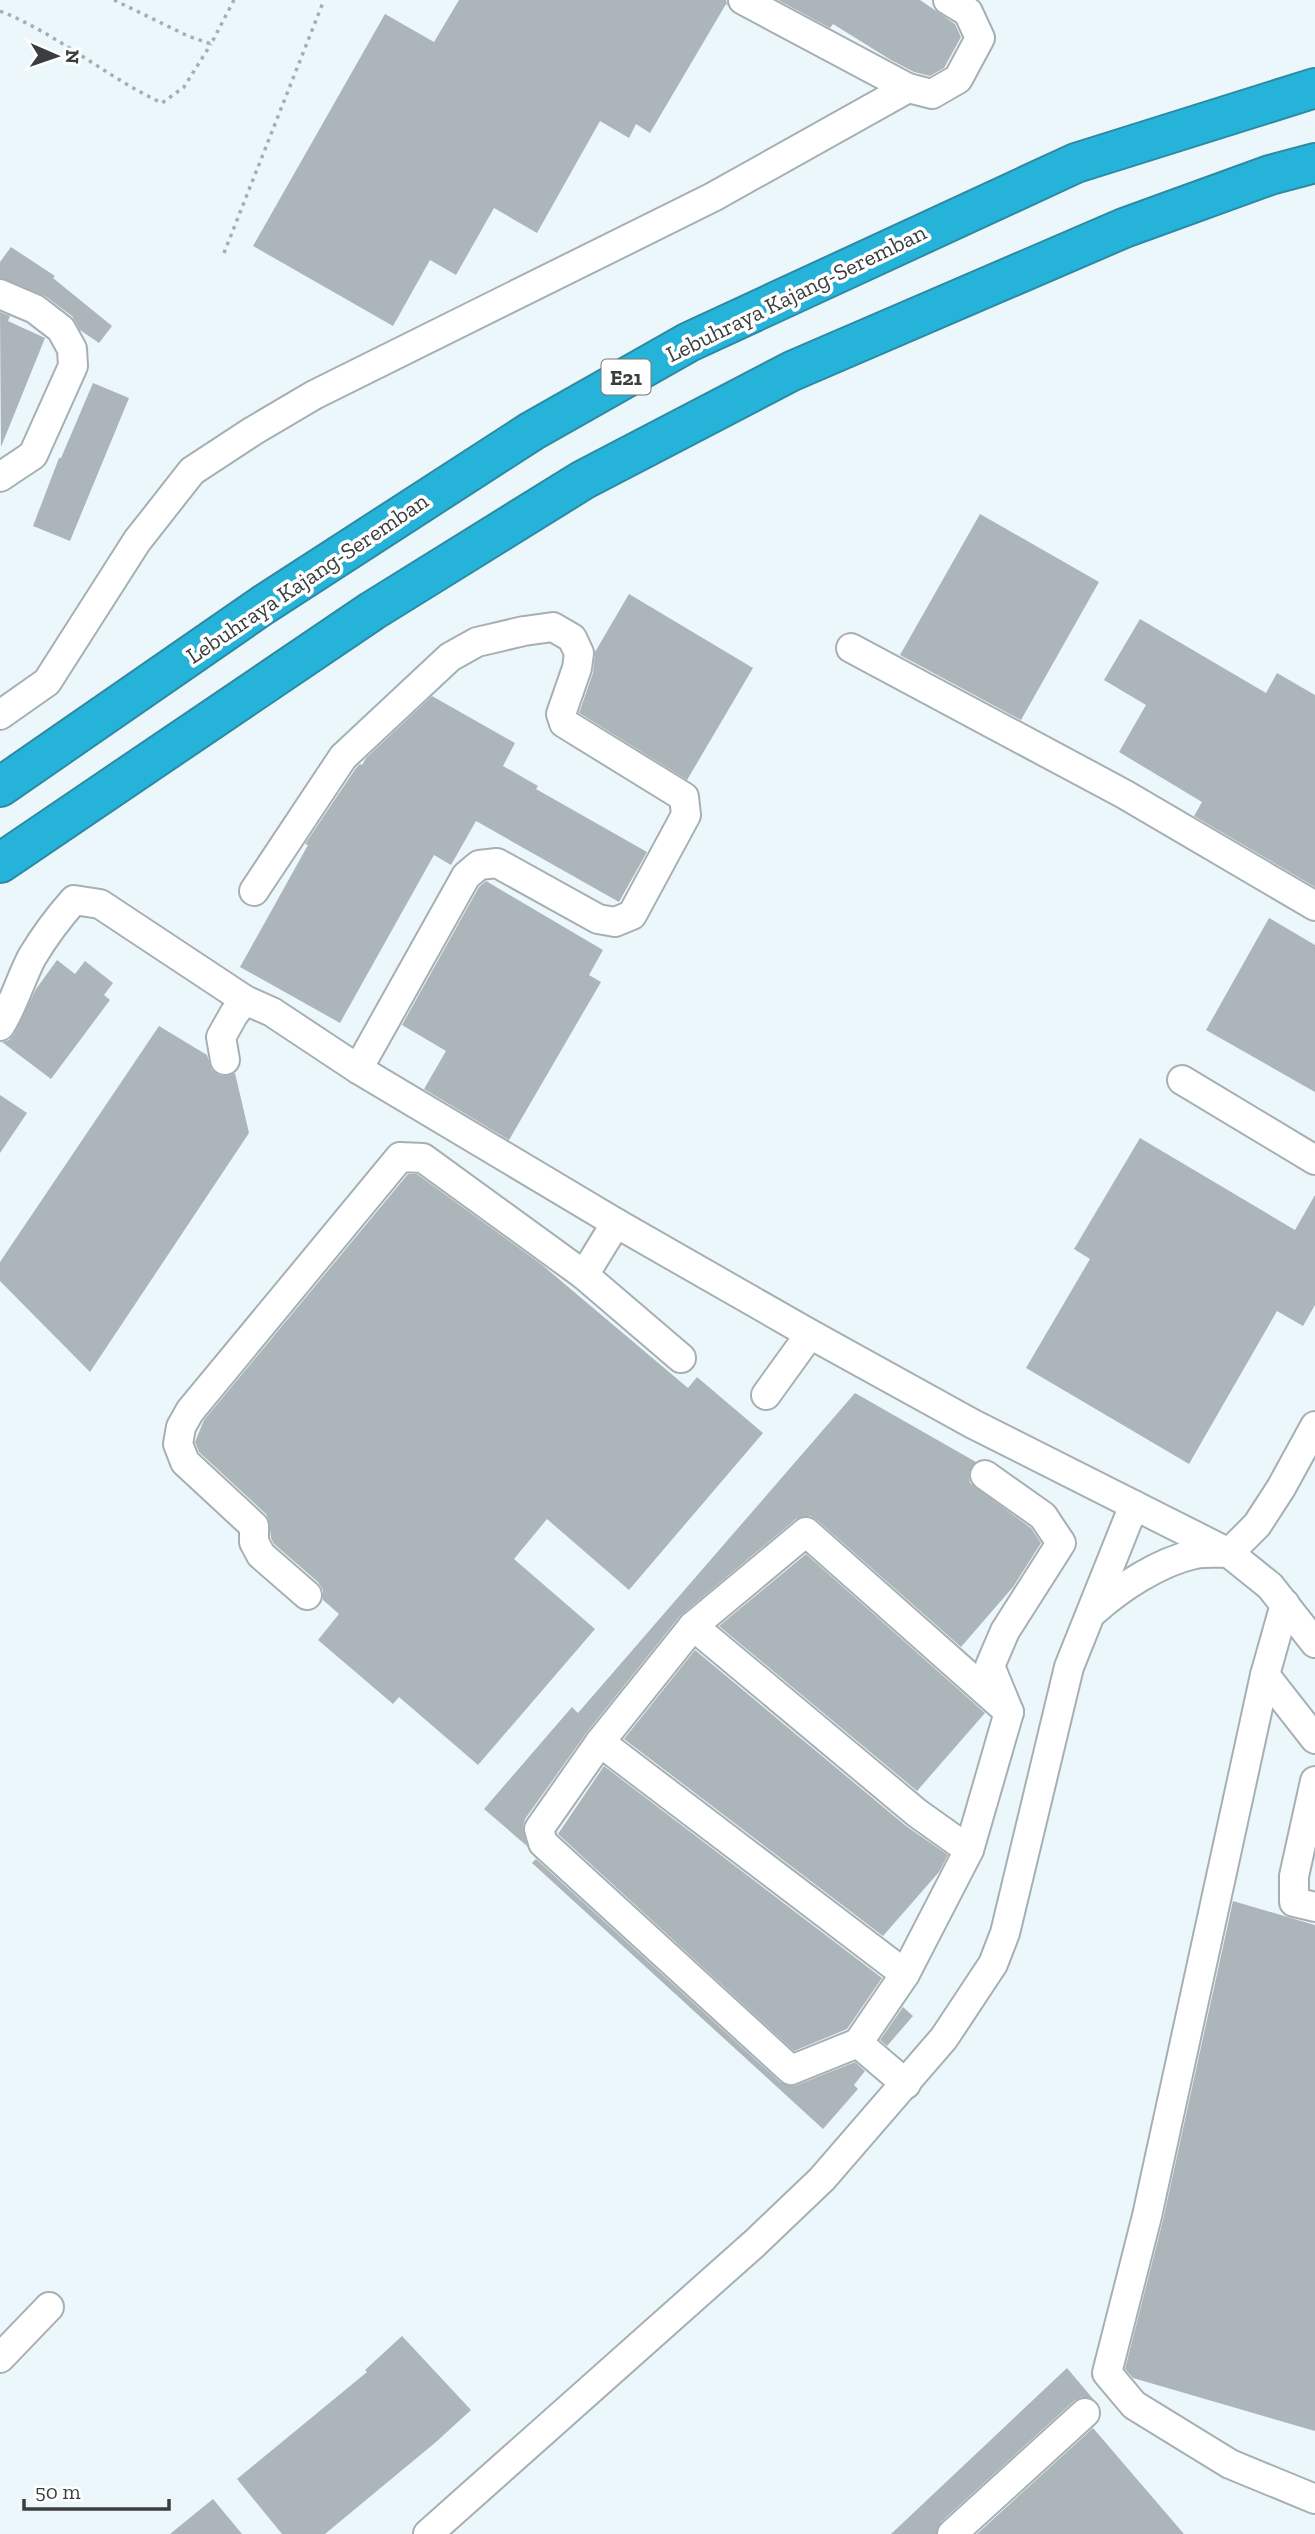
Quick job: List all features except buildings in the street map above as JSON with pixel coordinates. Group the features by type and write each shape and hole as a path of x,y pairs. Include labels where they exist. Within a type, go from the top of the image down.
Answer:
{"highway":[{"name":"Lebuhraya Kajang-Seremban","path":"0,787 263,605 532,431 689,342 1076,163 1315,88"},
{"path":"0,863 372,611 583,481 792,372 843,349 1124,228 1270,175 1315,163"}],"street":[{"path":"743,0 908,88 932,94 958,79 980,38 968,12 948,0"},
{"path":"0,715 47,682 137,541 192,471 314,395 713,197 908,88"},
{"path":"0,294 35,309 61,329 72,349 73,366 33,455 0,477"},
{"path":"254,891 343,757 450,657 477,642 524,631 553,627 572,638 579,653 577,668 561,714 564,723 684,797 686,815 632,915 615,922 598,919 497,863 479,865 467,876 358,1069"},
{"path":"851,648 1124,794 1315,906"},
{"path":"0,1026 31,959 56,920 74,900 100,904 245,1000 272,1012 358,1069 810,1334 973,1424 1229,1553 1270,1586 1315,1643"},
{"path":"225,1060 221,1037 245,1000"},
{"path":"1182,1080 1315,1160"},
{"path":"307,1595 261,1555 254,1542 254,1526 185,1462 178,1444 181,1427 190,1411 400,1157 423,1158 584,1275 681,1358"},
{"path":"584,1275 617,1223"},
{"path":"765,1395 810,1334"},
{"path":"1089,1615 1119,1589 1158,1568 1195,1555 1229,1553 1257,1525 1315,1426"},
{"path":"985,1475 1043,1516 1061,1543 1005,1631 990,1666 1009,1712 969,1850 905,1974 858,2043 791,2070 543,1843 539,1829 600,1742 693,1626 806,1532 1009,1712"},
{"path":"428,2534 755,2243 822,2179 944,2038 993,1964 1005,1933 1069,1667 1134,1505"},
{"path":"1285,1604 1265,1675 1147,2216 1107,2373 1134,2405 1230,2464 1315,2499"},
{"path":"693,1626 917,1813 969,1850"},
{"path":"1265,1675 1315,1739"},
{"path":"600,1742 905,1974"},
{"path":"1315,1781 1294,1876 1294,1902 1315,1907"},
{"path":"858,2043 906,2084"},
{"path":"0,2358 49,2307"},
{"path":"952,2534 1085,2413"}],"path":[{"path":"114,0 188,36 211,44"},
{"path":"0,11 52,37 137,91 162,103 184,88 234,0"},
{"path":"224,253 324,0"}]}
